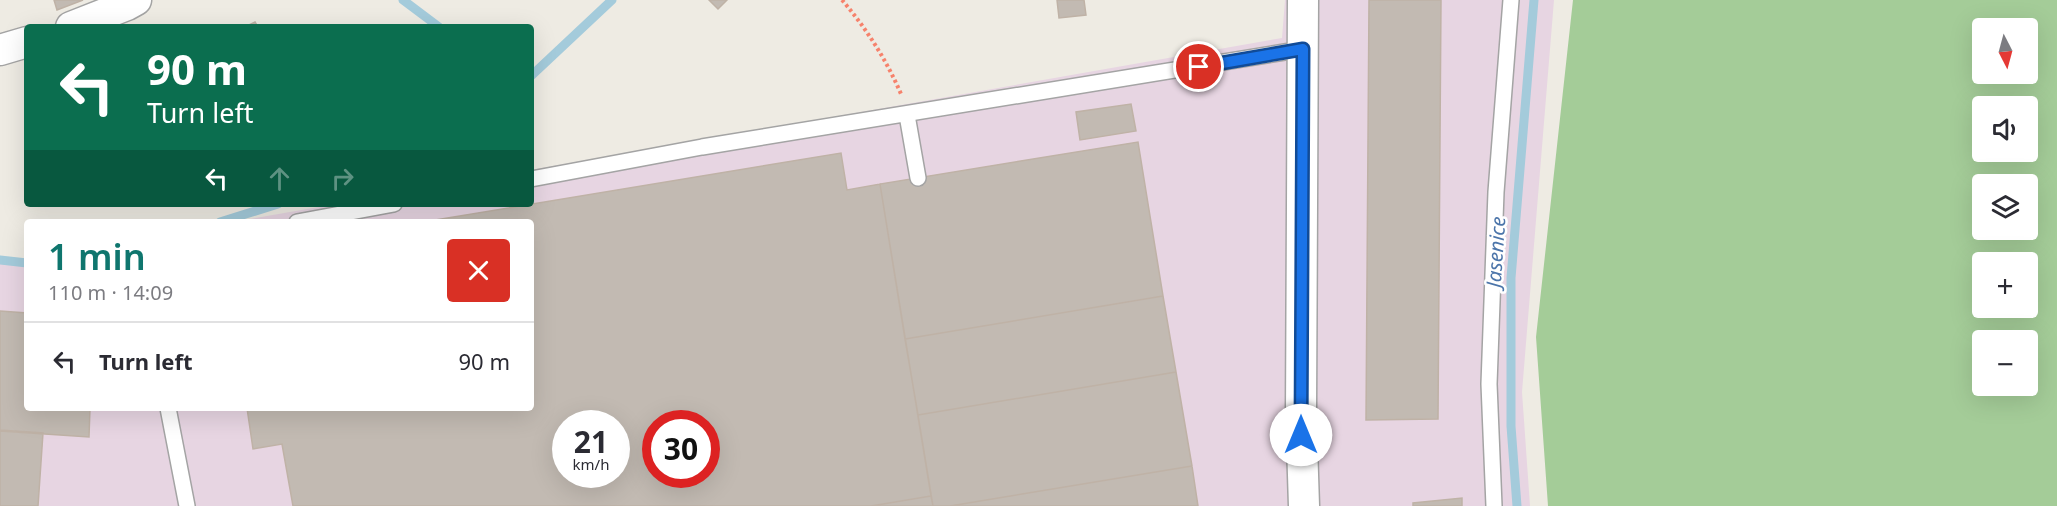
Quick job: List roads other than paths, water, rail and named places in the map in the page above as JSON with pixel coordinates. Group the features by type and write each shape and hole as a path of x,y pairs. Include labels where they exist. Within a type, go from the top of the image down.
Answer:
{"street":[{"path":"79,24 128,5 135,0"},
{"path":"1303,0 1301,412 1304,506"},
{"path":"0,50 24,43"}],"lane":[{"path":"1494,506 1491,470 1490,373 1496,192 1511,0"},
{"path":"534,178 702,147 1303,49"},
{"path":"907,115 918,178"},
{"path":"313,219 378,207"},
{"path":"169,411 187,506"}],"waterway":[{"path":"403,0 435,24"},
{"path":"534,73 612,0"},
{"name":"Jasenice","path":"1517,506 1511,426 1511,278 1534,0"},
{"path":"230,219 268,207"},
{"path":"0,260 24,263"}]}
